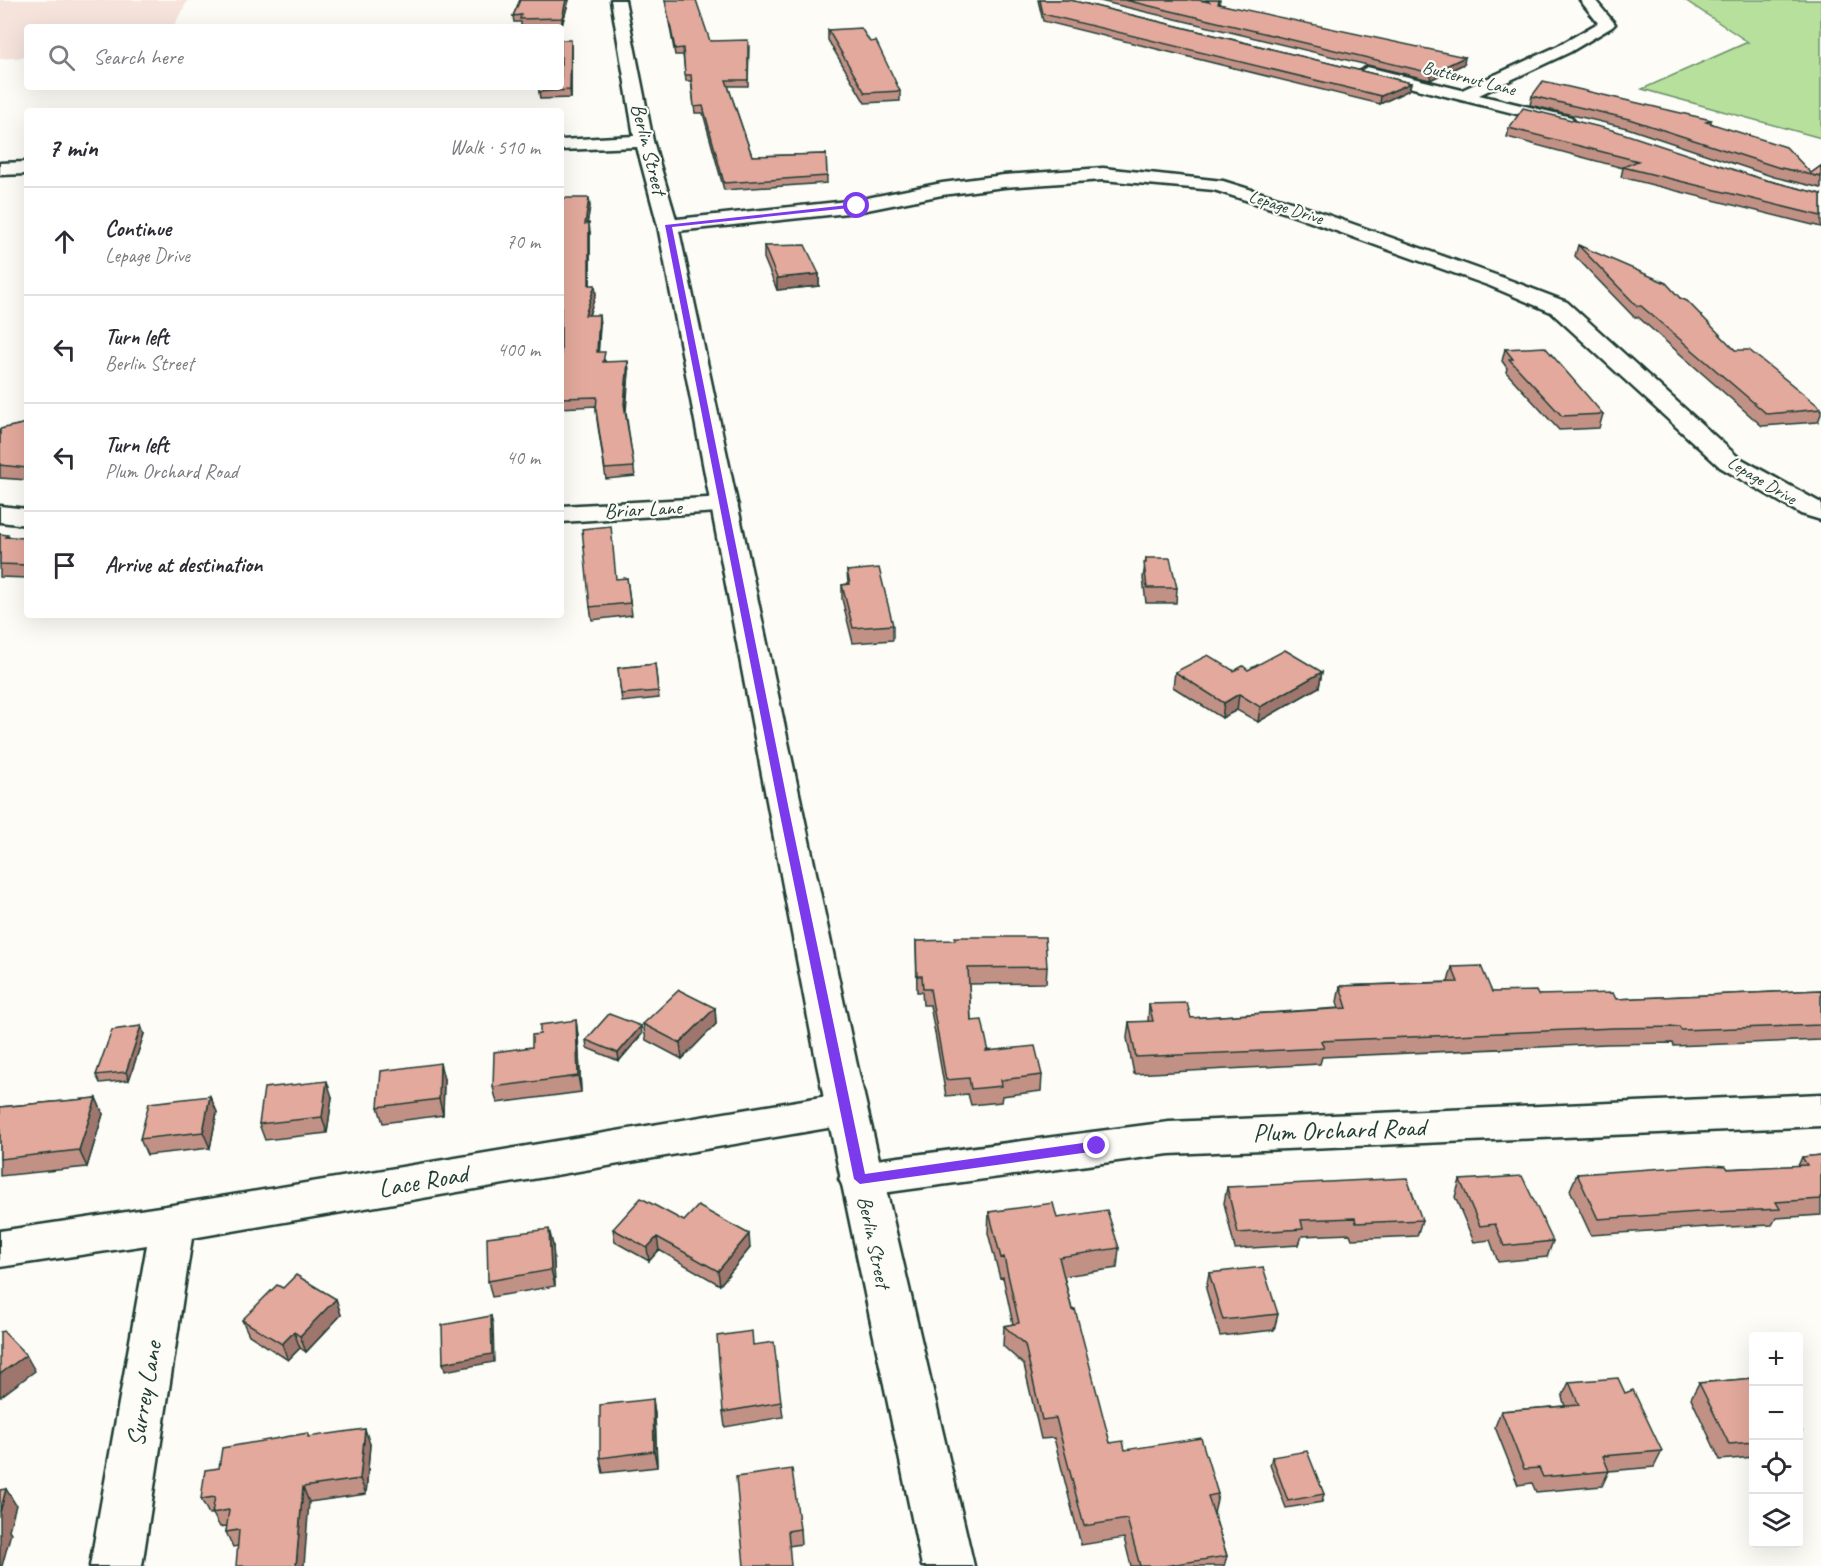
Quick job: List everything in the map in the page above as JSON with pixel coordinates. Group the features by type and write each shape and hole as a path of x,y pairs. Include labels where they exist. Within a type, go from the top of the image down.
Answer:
{"street":[{"name":"Berlin Street","path":"618,0 644,141 668,225 845,1109 891,1323 948,1566"},
{"path":"1464,96 1564,49 1607,24 1587,0"},
{"name":"Butternut Lane","path":"1347,68 1576,124"},
{"path":"564,144 644,141"},
{"path":"0,169 24,168"},
{"name":"Lepage Drive","path":"668,225 857,206 942,189 1004,181 1103,174 1216,185 1298,210 1497,282 1559,307 1729,462 1821,512"},
{"name":"Briar Lane","path":"564,514 725,505"},
{"path":"0,514 24,517"},
{"name":"Lace Road","path":"0,1249 173,1223 845,1109"},
{"name":"Plum Orchard Road","path":"860,1179 1169,1138 1821,1110"},
{"name":"Surrey Lane","path":"116,1566 173,1223"}],"shaded area":[{"path":"0,0 188,0 175,24 24,24 24,57 0,59"}],"green space":[{"path":"1685,0 1821,0 1821,138 1642,89 1748,42"}],"building":[{"path":"520,0 566,0 562,18 520,19 521,15 513,16"},
{"path":"665,0 696,0 710,41 748,40 748,80 726,80 752,156 826,154 827,176 724,183 703,106 694,107 691,75 685,75 683,48 675,49"},
{"path":"1040,0 1070,0 1411,83 1381,96 1043,14"},
{"path":"1125,0 1209,2 1207,0 1219,0 1218,4 1465,57 1431,73"},
{"path":"861,28 870,42 876,41 900,91 865,93 828,30"},
{"path":"564,40 571,40 570,90 539,92 539,90 564,90"},
{"path":"1543,81 1711,120 1706,122 1786,147 1811,173 1821,166 1821,177 1777,167 1629,119 1532,96"},
{"path":"1523,108 1616,131 1762,179 1821,194 1821,216 1623,167 1638,161 1509,128"},
{"path":"564,198 589,198 585,224 589,223 589,285 595,285 585,315 599,315 597,352 605,352 603,362 628,361 624,404 634,467 605,469 596,410 597,397 564,398"},
{"path":"805,245 819,274 777,278 764,246"},
{"path":"1578,245 1666,283 1735,350 1749,350 1821,409 1767,414 1641,306 1637,306"},
{"path":"1545,347 1603,414 1562,416 1509,359 1513,359 1505,349"},
{"path":"24,424 24,468 0,465 0,429"},
{"path":"611,526 616,579 627,578 630,603 590,607 582,529"},
{"path":"0,534 8,535 6,537 24,538 24,565 0,564"},
{"path":"1146,558 1170,558 1177,588 1147,588 1144,563 1146,563"},
{"path":"879,568 893,625 853,628 842,585 850,584 847,571"},
{"path":"1285,650 1322,672 1260,707 1239,694 1224,703 1175,672 1208,655 1234,671 1243,666 1248,670"},
{"path":"655,664 658,691 621,694 618,668"},
{"path":"955,937 1045,937 1047,967 968,968 971,1021 982,1020 988,1048 986,1051 1035,1046 1042,1075 1001,1080 1002,1086 971,1089 969,1078 946,1080 930,989 923,989 922,976 917,976 916,941 955,940"},
{"path":"1481,966 1492,992 1536,991 1538,995 1613,993 1616,999 1821,990 1821,1025 1681,1030 1679,1027 1613,1028 1321,1041 1324,1048 1136,1057 1129,1022 1153,1021 1149,1004 1187,1003 1191,1018 1347,1008 1340,986 1458,982 1452,967"},
{"path":"679,990 715,1008 680,1043 643,1024"},
{"path":"609,1014 641,1026 618,1053 586,1040"},
{"path":"576,1020 578,1076 493,1087 494,1052 532,1047 532,1035 540,1034 540,1025"},
{"path":"141,1026 126,1072 96,1075 112,1030"},
{"path":"440,1063 439,1099 378,1107 381,1071"},
{"path":"327,1081 322,1117 259,1124 264,1088"},
{"path":"210,1096 203,1132 140,1139 149,1103"},
{"path":"96,1098 79,1150 0,1159 0,1107"},
{"path":"1821,1155 1821,1199 1776,1202 1780,1209 1598,1219 1577,1174 1710,1165 1726,1166 1728,1169 1807,1165 1802,1157"},
{"path":"1522,1176 1553,1241 1504,1246 1495,1224 1480,1226 1460,1180"},
{"path":"1407,1178 1422,1220 1356,1223 1355,1218 1301,1220 1303,1229 1238,1233 1227,1187"},
{"path":"641,1198 684,1221 698,1206 749,1234 718,1271 657,1237 647,1248 613,1229"},
{"path":"1053,1203 1057,1218 1107,1210 1119,1248 1059,1257 1110,1443 1123,1441 1125,1450 1201,1438 1218,1494 1208,1496 1227,1556 1164,1566 1140,1566 1127,1519 1084,1526 1056,1418 1042,1420 1025,1345 1004,1326 1019,1323 1004,1257 1001,1258 989,1212"},
{"path":"549,1229 551,1270 488,1281 487,1237"},
{"path":"1263,1267 1278,1314 1223,1320 1209,1273"},
{"path":"296,1275 336,1299 300,1336 294,1332 282,1344 242,1320 277,1285 283,1288"},
{"path":"491,1316 492,1354 443,1363 442,1325"},
{"path":"3,1331 26,1355 0,1374 0,1332"},
{"path":"752,1331 753,1345 774,1342 781,1402 723,1412 717,1336"},
{"path":"1618,1378 1625,1393 1633,1390 1662,1451 1603,1456 1609,1471 1543,1477 1539,1468 1524,1469 1501,1411 1579,1405 1569,1382"},
{"path":"1749,1378 1749,1442 1729,1444 1699,1383"},
{"path":"653,1399 654,1451 600,1458 600,1405"},
{"path":"365,1429 360,1479 303,1487 296,1566 236,1566 239,1530 226,1532 229,1510 212,1513 215,1497 201,1499 205,1470 219,1468 222,1448 308,1433 308,1437"},
{"path":"1307,1451 1324,1494 1288,1501 1272,1457"},
{"path":"792,1469 800,1529 788,1531 791,1566 744,1566 736,1477"},
{"path":"6,1489 0,1512 0,1490"}],"route":[{"path":"857,206 668,225 860,1179 1097,1146"}]}
